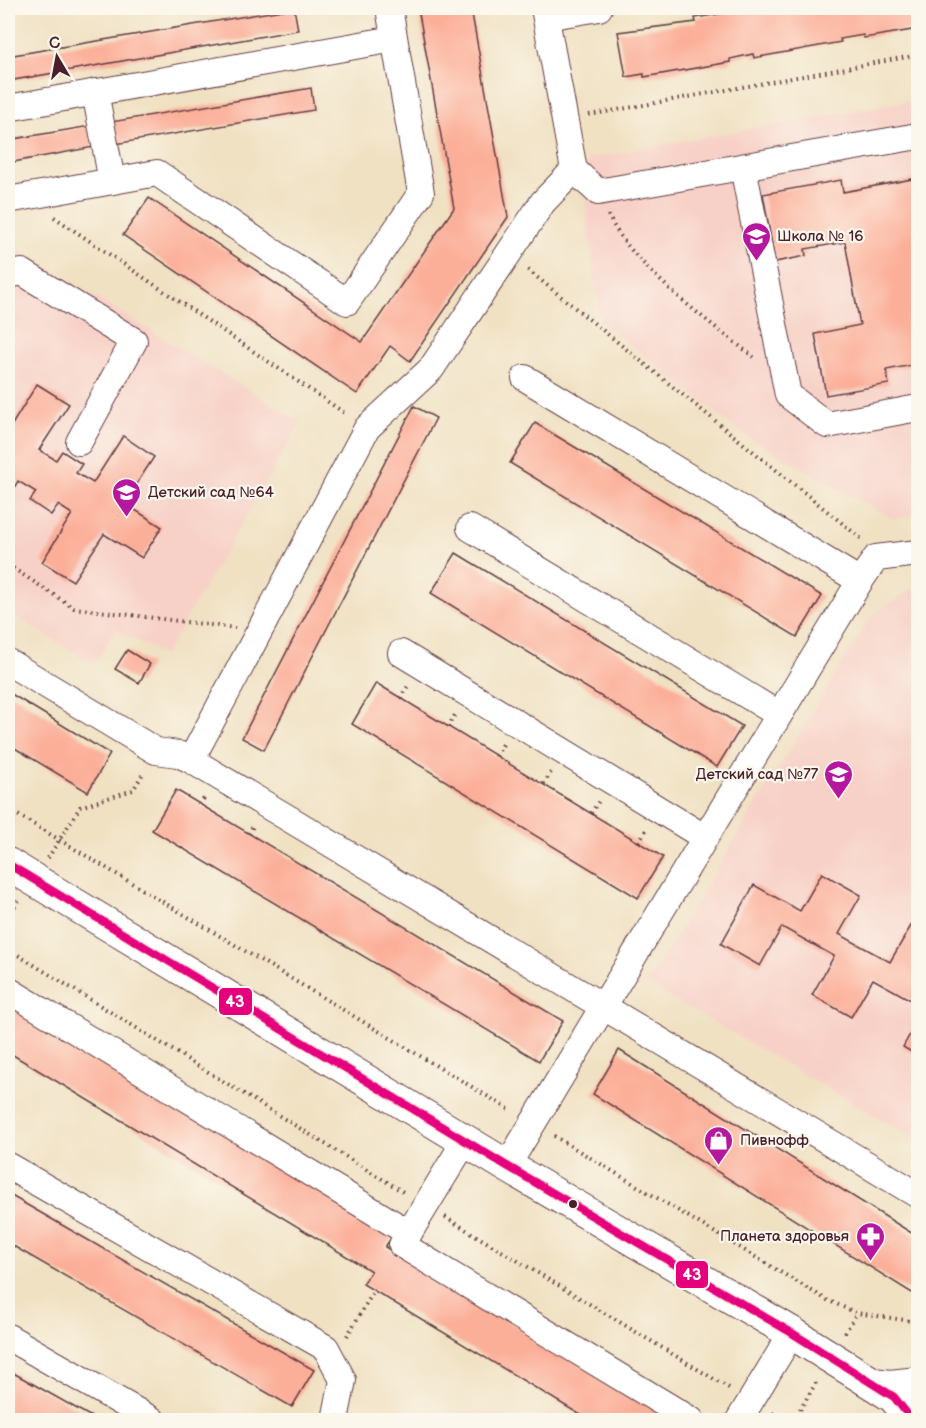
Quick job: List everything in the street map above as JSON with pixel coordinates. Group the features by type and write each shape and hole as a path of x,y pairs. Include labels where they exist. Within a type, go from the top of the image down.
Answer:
{"main road":[{"path":"20,871 465,1141 792,1333 894,1397 912,1420"}],"street":[{"path":"16,198 157,173 347,302 421,193 388,8"},
{"path":"599,8 545,12 574,170 598,192 918,136"},
{"path":"8,108 394,39"},
{"path":"95,92 112,181"},
{"path":"743,167 788,395 827,425 918,408"},
{"path":"191,760 367,428 431,369 543,202 574,170"},
{"path":"8,275 22,272 134,341 79,442"},
{"path":"525,378 860,580"},
{"path":"470,528 778,714"},
{"path":"507,1166 601,1006 860,580 876,558 918,553"},
{"path":"401,653 704,837"},
{"path":"8,662 156,751 178,754 191,760 918,1195"},
{"path":"8,990 409,1233"},
{"path":"465,1141 402,1245 691,1420"},
{"path":"8,1166 326,1348 343,1380 335,1420"},
{"path":"745,1411 792,1333"},
{"path":"8,1337 152,1420"},
{"path":"865,1380 890,1383 918,1380"}],"path":[{"path":"565,120 918,55"},
{"path":"598,192 613,225 639,256 691,308 758,360"},
{"path":"16,198 367,428"},
{"path":"550,287 885,557"},
{"path":"8,565 74,608 260,631"},
{"path":"8,753 11,746"},
{"path":"8,917 20,871 60,841 80,807 133,790 156,751"},
{"path":"8,809 827,1299 857,1313 918,1322"},
{"path":"8,948 425,1206 745,1411 784,1420"},
{"path":"332,1360 374,1291"}],"shaded area":[{"name":"Школа № 16","path":"918,99 918,514 893,519 744,435 601,322 585,202 586,166 589,158"},
{"name":"Детский сад №64","path":"8,244 301,422 164,656 116,629 94,664 8,612"},
{"name":"Детский сад №77","path":"914,588 918,588 918,1141 647,984 871,616"}],"building":[{"path":"294,8 298,30 8,81 8,56"},
{"path":"418,8 471,8 508,217 410,361 390,346 357,394 123,235 149,198 362,342 454,208"},
{"path":"755,8 918,8 918,29 864,38 863,35 840,39 841,42 754,58 753,54 730,59 730,62 644,77 644,74 626,77 618,32 696,22 695,18"},
{"path":"311,88 314,110 115,144 111,122"},
{"path":"90,126 94,147 8,163 8,140"},
{"path":"918,178 918,364 886,370 889,384 826,395 815,334 860,325 845,242 805,249 806,256 775,262 763,194 841,180 843,192"},
{"path":"37,384 69,404 39,450 56,460 62,451 82,464 76,473 93,483 123,436 154,457 124,503 162,527 142,558 104,534 73,581 42,562 72,514 58,505 51,515 30,501 36,492 18,481 8,498 8,431"},
{"path":"414,406 436,418 264,750 242,738"},
{"path":"535,423 822,596 797,637 510,463"},
{"path":"456,553 742,726 717,767 431,593"},
{"path":"127,650 150,664 139,683 115,669"},
{"path":"376,683 663,857 638,898 352,724"},
{"path":"8,692 110,754 88,792 8,744"},
{"path":"176,790 563,1021 539,1061 152,830"},
{"path":"822,873 861,895 839,934 890,962 912,924 918,927 918,1004 873,979 851,1017 812,995 834,956 782,927 760,966 721,944 754,885 800,911"},
{"path":"8,1002 393,1235 385,1247 673,1420 589,1420 363,1284 371,1271 8,1052"},
{"path":"918,1020 918,1056 903,1047"},
{"path":"619,1050 918,1237 918,1292 912,1293 593,1094"},
{"path":"8,1194 314,1370 292,1407 8,1243"},
{"path":"8,1370 97,1420 11,1420 8,1418"}],"transit line":[{"name":"43","path":"8,864 507,1166 792,1333 894,1397 912,1420"}],"place":[{"name":"Школа № 16","path":"756,262"},
{"name":"Детский сад №64","path":"127,518"},
{"name":"Детский сад №77","path":"839,800"},
{"name":"Пивнофф","path":"719,1166"},
{"name":"Планета здоровья","path":"870,1262"}]}
